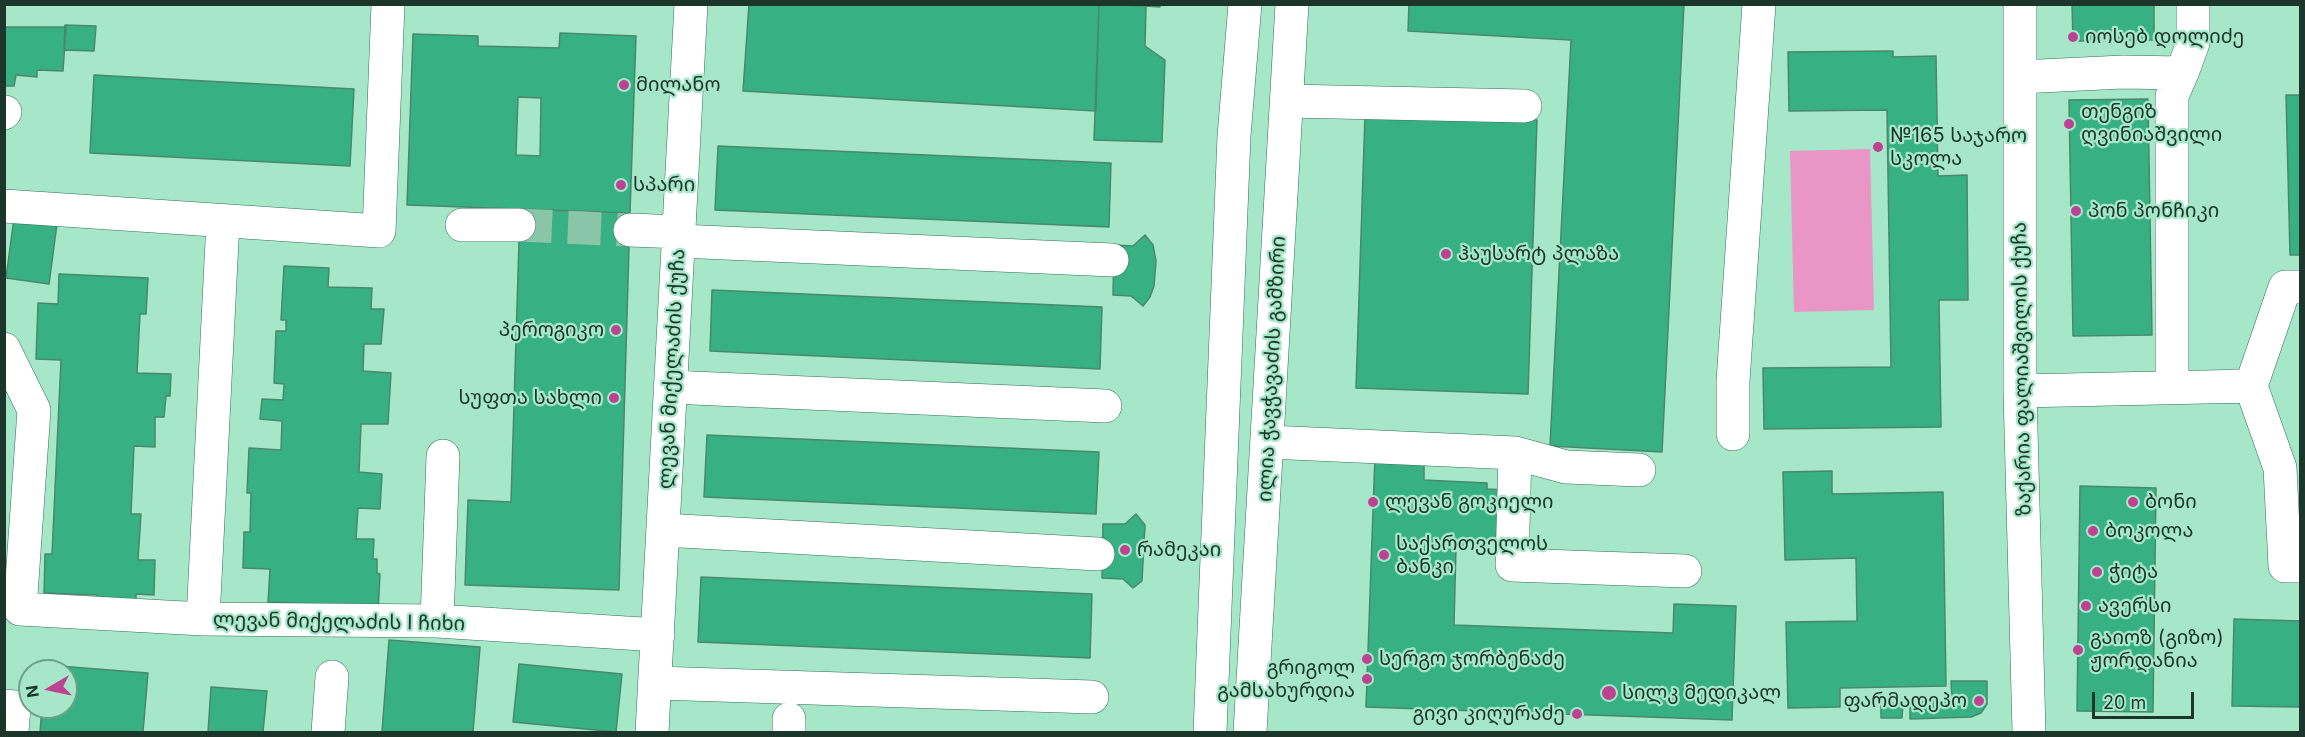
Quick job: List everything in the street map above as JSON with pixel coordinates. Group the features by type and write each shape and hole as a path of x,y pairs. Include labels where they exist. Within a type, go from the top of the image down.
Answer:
{"street":[{"path":"4,206 380,231 388,4"},
{"name":"ლევან მიქელაძის ქუჩა","path":"652,732 691,4"},
{"path":"1210,732 1234,136 1245,4"},
{"name":"ილია ჭავჭავაძის გამზირი","path":"1250,732 1292,4"},
{"path":"1733,434 1733,381 1760,4"},
{"name":"ზაქარია ფალიაშვილის ქუჩა","path":"2020,4 2020,391 2029,732"},
{"path":"2172,387 2172,96 2193,43 2193,4"},
{"path":"2020,77 2123,72 2182,73"},
{"path":"1287,101 1525,106"},
{"path":"203,619 223,221"},
{"path":"462,225 519,225"},
{"path":"630,230 679,237 1112,260"},
{"path":"2301,287 2285,287 2252,386 2280,468 2285,566 2301,566"},
{"name":"ლევან მიქელაძის I ჩიხი","path":"4,349 34,410 20,609 203,619 437,621 658,635"},
{"path":"2020,391 2252,386"},
{"path":"670,387 1105,406"},
{"path":"1268,442 1515,453 1566,467 1639,470"},
{"path":"1515,453 1512,565 1685,571"},
{"path":"437,621 443,456"},
{"path":"663,530 1098,554"},
{"path":"328,732 332,677"},
{"path":"656,683 1092,697"}],"shaded area":[{"path":"1870,149 1874,310 1794,312 1790,151"}],"building":[{"path":"749,4 1099,4 1096,111 743,91"},
{"path":"1099,4 1146,6 1145,46 1165,60 1162,142 1094,140"},
{"path":"1116,4 1160,4 1160,7"},
{"path":"1409,4 1684,4 1662,452 1550,446 1571,40 1408,31"},
{"path":"2072,4 2154,4 2154,40 2073,41"},
{"path":"65,25 96,26 94,51 64,50"},
{"path":"4,27 66,27 63,71 37,70 37,77 16,75 14,86 4,86"},
{"path":"560,33 636,36 630,213 407,205 413,34 478,36 478,46 559,48","holes":["518,97 541,98 540,156 516,155"]},
{"path":"1893,51 1893,57 1936,56 1938,176 1967,175 1968,300 1939,300 1941,427 1764,429 1763,368 1891,367 1887,110 1789,111 1788,52"},
{"path":"94,75 354,89 350,166 90,153"},
{"path":"2286,95 2300,95 2300,255 2290,255"},
{"path":"2148,99 2152,335 2073,336 2069,100"},
{"name":"ჰაუსარტ პლაზა","path":"1365,114 1537,120 1528,394 1356,388"},
{"path":"718,146 1111,163 1109,227 715,210"},
{"path":"520,209 630,213 619,590 465,585 468,500 511,502"},
{"path":"14,218 57,224 49,284 6,278"},
{"path":"1145,235 1153,245 1156,261 1154,286 1143,306 1131,296 1113,295 1114,245 1133,246"},
{"path":"284,266 329,268 328,287 372,288 371,309 384,309 381,344 364,344 363,371 391,373 388,424 361,424 359,472 382,474 380,509 358,508 356,539 374,539 373,559 377,559 377,573 380,574 378,613 356,606 268,602 270,569 243,568 244,532 250,532 251,493 247,493 249,448 281,450 282,421 260,419 262,399 283,400 284,384 274,383 276,331 286,331 286,320 281,320"},
{"path":"59,274 148,278 146,314 140,314 137,373 171,374 170,396 166,396 164,417 155,417 155,447 134,446 131,514 141,514 138,560 155,560 154,595 136,594 136,612 96,610 97,595 44,593 45,554 52,554 61,360 36,359 38,303 58,304"},
{"path":"712,290 1102,307 1100,369 710,351"},
{"path":"707,435 1099,452 1096,514 704,497"},
{"path":"1375,455 1424,457 1424,480 1487,483 1487,489 1506,490 1504,541 1479,540 1478,549 1456,548 1454,625 1673,633 1674,604 1736,606 1732,720 1366,707"},
{"path":"1832,471 1832,494 1943,492 1946,686 1840,688 1840,707 1788,708 1786,622 1857,621 1856,558 1785,560 1783,472"},
{"path":"2080,486 2156,488 2153,712 2077,711"},
{"path":"1136,514 1145,525 1142,581 1133,588 1123,579 1102,578 1103,524 1125,524"},
{"path":"701,577 1092,594 1090,658 698,642"},
{"path":"2234,619 2300,621 2300,707 2232,706"},
{"path":"389,640 480,647 473,732 382,732"},
{"path":"519,664 622,674 616,732 513,722"},
{"path":"78,668 148,673 143,732 40,732 41,719 78,719"},
{"path":"1951,681 1987,681 1987,704 1981,713 1971,717 1910,719 1910,702 1952,701"},
{"path":"211,687 267,691 263,732 208,732"},
{"path":"1881,703 1903,703 1902,718 1881,718"}],"tunnel":[{"path":"519,225 630,230"}],"place":[{"name":"იოსებ დოლიძე","path":"2073,37"},
{"name":"მილანო","path":"624,85"},
{"name":"თენგიზ ღვინიაშვილი","path":"2069,124"},
{"name":"№165 საჯარო სკოლა","path":"1878,147"},
{"name":"სპარი","path":"621,185"},
{"name":"პონ პონჩიკი","path":"2076,211"},
{"name":"ჰაუსარტ პლაზა","path":"1446,254"},
{"name":"პეროგიკო","path":"616,330"},
{"name":"სუფთა სახლი","path":"614,398"},
{"name":"ლევან გოკიელი","path":"1373,502"},
{"name":"ბონი","path":"2133,502"},
{"name":"ბოკოლა","path":"2093,531"},
{"name":"რამეკაი","path":"1125,550"},
{"name":"საქართველოს ბანკი","path":"1384,555"},
{"name":"ჭიტა","path":"2097,572"},
{"name":"ავერსი","path":"2086,606"},
{"name":"გაიოზ (გიზო) ჟორდანია","path":"2078,650"},
{"name":"სერგო ჯორბენაძე","path":"1367,659"},
{"name":"გრიგოლ გამსახურდია","path":"1367,679"},
{"name":"სილკ მედიკალ","path":"1609,693"},
{"name":"ფარმადეპო","path":"1979,701"},
{"name":"გივი კიღურაძე","path":"1577,714"}]}
